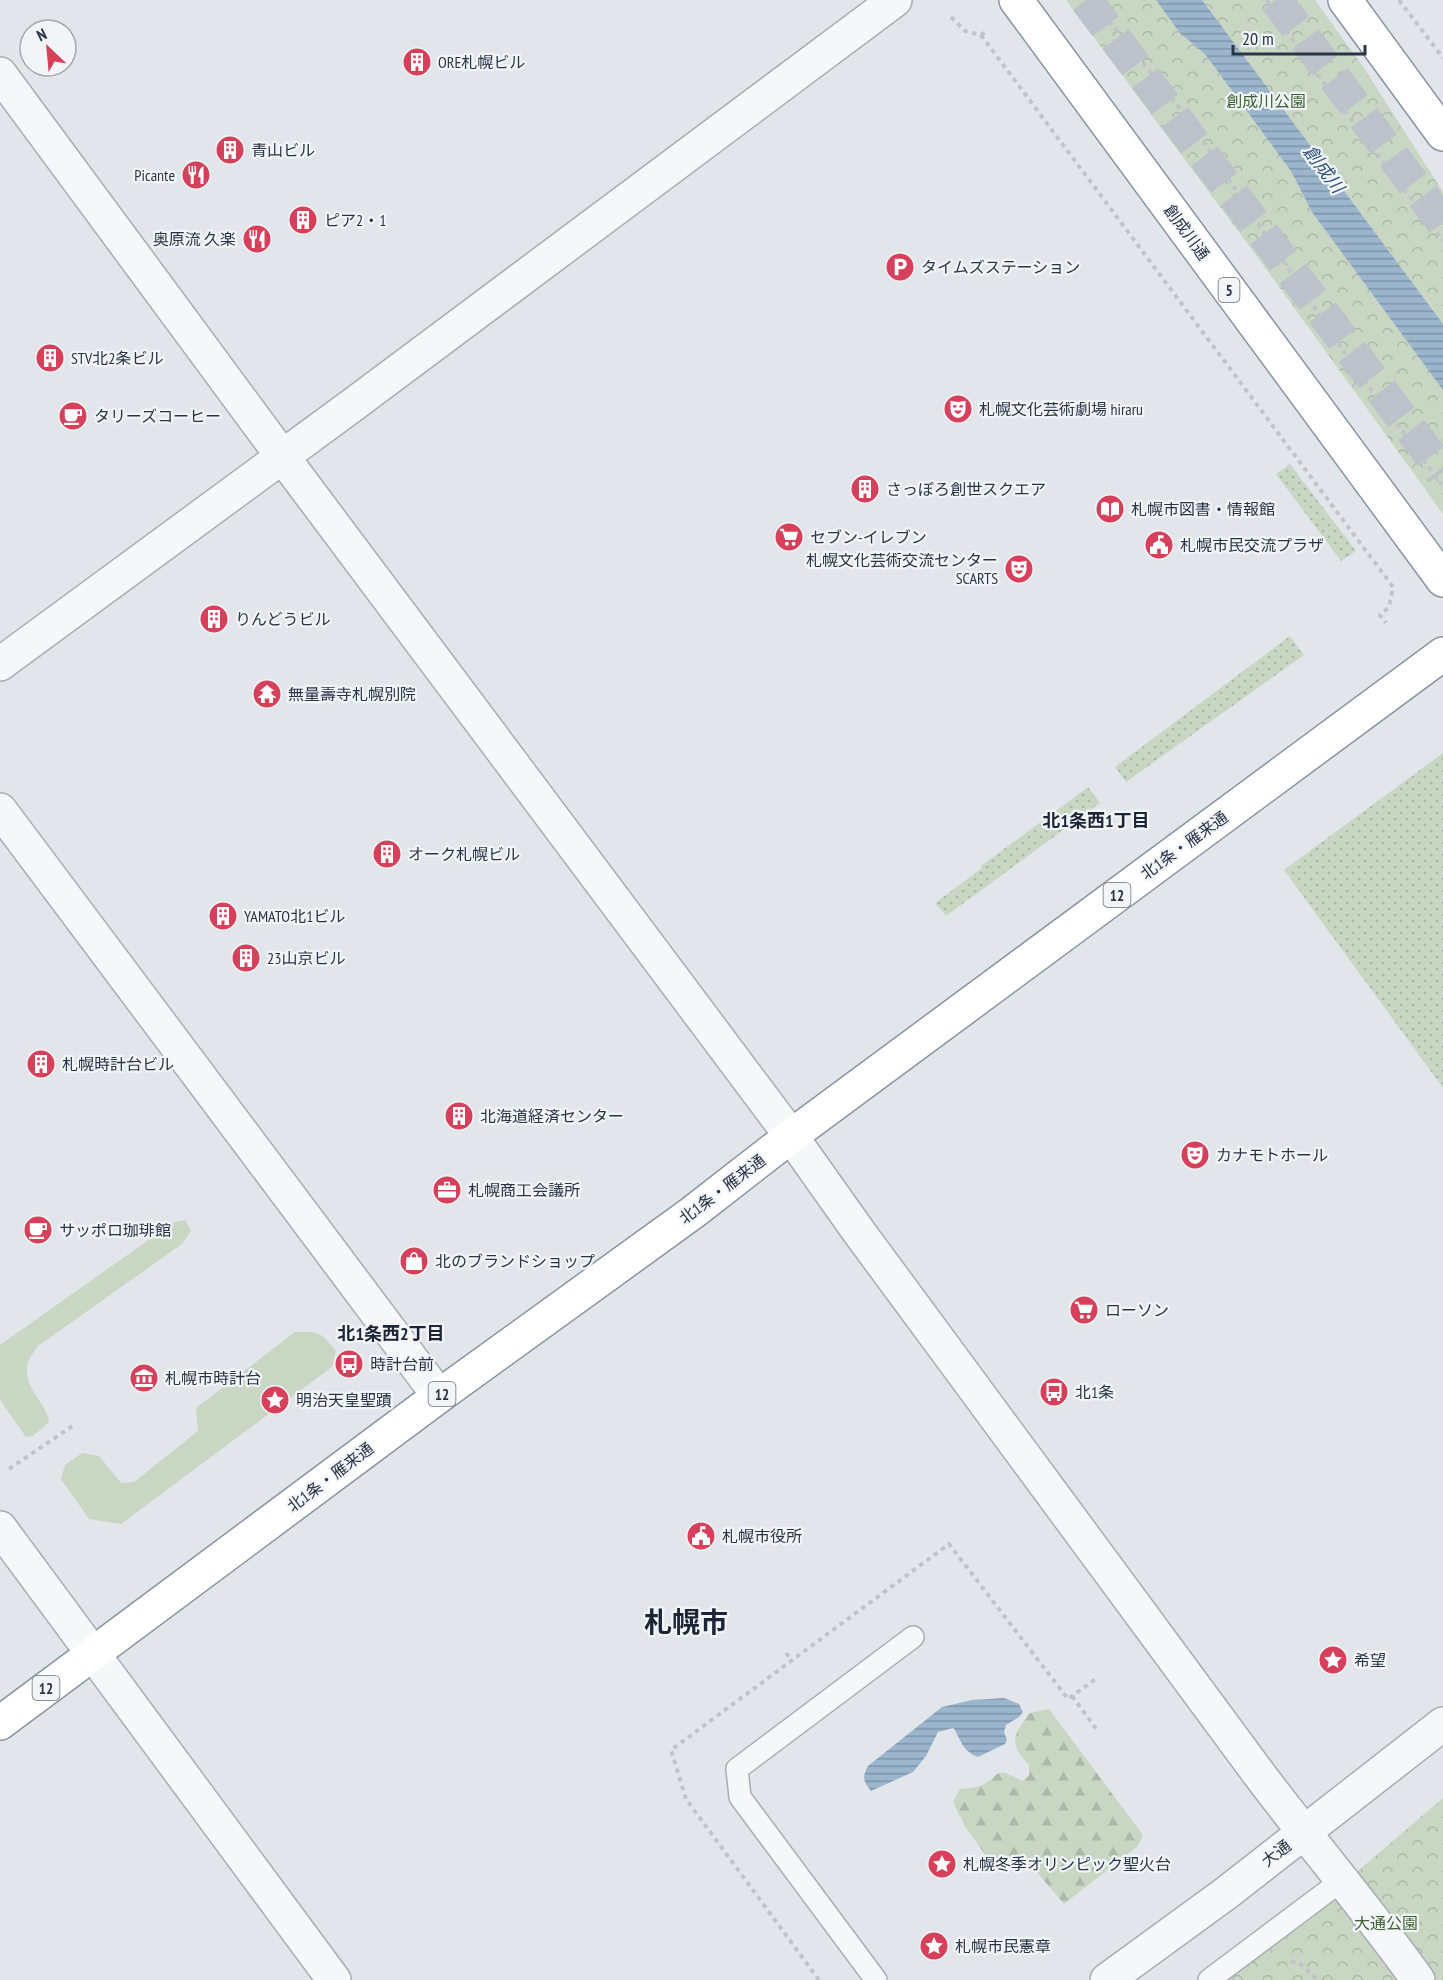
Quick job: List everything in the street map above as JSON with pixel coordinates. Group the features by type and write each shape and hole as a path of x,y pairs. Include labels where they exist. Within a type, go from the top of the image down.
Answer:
{"highway":[{"name":"創成川通","path":"1016,0 1443,580"},
{"path":"1345,0 1443,134"},
{"name":"北1条・雁来通","path":"0,1723 439,1396 692,1213 791,1136 1443,654"}],"street":[{"path":"0,664 895,0"},
{"path":"0,74 282,456 791,1136 859,1232 1302,1832 1391,1941 1418,1980"},
{"path":"0,810 439,1396"},
{"path":"0,1528 334,1980"},
{"name":"大通","path":"1107,1980 1225,1894 1443,1724"}],"lane":[{"path":"876,1980 740,1797 737,1769 913,1637"},
{"path":"1209,1980 1341,1881"}],"path":[{"path":"1092,0 1189,120 1353,365 1443,486"},
{"path":"1267,0 1300,51 1443,241"},
{"path":"1400,0 1443,58"},
{"path":"951,17 965,32 981,35 1393,587 1389,607 1380,615 1386,623"},
{"path":"981,35 993,26"},
{"path":"9,1469 74,1425"},
{"path":"1030,1651 1068,1699 1097,1678"},
{"path":"786,1653 791,1660"},
{"path":"1072,1696 1097,1730"},
{"path":"1286,1962 1298,1962 1318,1980"}],"green space":[{"name":"創成川公園","path":"1066,0 1315,0 1364,68 1443,192 1443,514 1267,270"},
{"path":"1290,464 1356,551 1341,561 1276,474"},
{"path":"1290,636 1304,655 1126,782 1115,767"},
{"path":"1443,753 1443,1088 1284,870"},
{"path":"1088,787 1100,803 946,916 935,903 982,868 981,866"},
{"path":"185,1220 191,1231 182,1244 38,1346 28,1363 28,1379 49,1422 33,1436 26,1437 0,1400 0,1345 174,1222"},
{"path":"295,1332 319,1334 326,1340 336,1351 332,1367 121,1524 89,1519 61,1479 65,1465 82,1453 99,1456 121,1483 134,1482 198,1431 196,1408"},
{"path":"1049,1709 1143,1835 1138,1846 1064,1904 1035,1870 1012,1864 998,1872 966,1828 953,1802 960,1789 980,1786 998,1773 1006,1773 1022,1781 1029,1776 1029,1765 1018,1751 1015,1739 1030,1713"},
{"name":"大通公園","path":"1443,1798 1443,1980 1224,1980 1275,1942"}],"water":[{"name":"創成川","path":"1156,0 1202,0 1443,324 1443,390 1312,212 1291,171 1205,54 1180,33"},
{"path":"1004,1698 1019,1704 1023,1712 1006,1725 1005,1744 978,1757 966,1749 953,1728 938,1732 926,1756 913,1772 871,1791 866,1784 864,1776 868,1766 942,1707 972,1700"}],"tunnel":[{"path":"1086,0 1443,472"},
{"path":"1276,0 1443,223"}],"place":[{"name":"ORE札幌ビル","path":"417,62"},
{"name":"青山ビル","path":"230,150"},
{"name":"Picante","path":"196,175"},
{"name":"ピア2・1","path":"303,220"},
{"name":"奥原流 久楽","path":"257,239"},
{"name":"タイムズステーション","path":"900,267"},
{"name":"STV北2条ビル","path":"50,358"},
{"name":"札幌文化芸術劇場 hiraru","path":"958,409"},
{"name":"タリーズコーヒー","path":"73,416"},
{"name":"さっぽろ創世スクエア","path":"865,489"},
{"name":"札幌市図書・情報館","path":"1110,509"},
{"name":"セブン-イレブン","path":"789,537"},
{"name":"札幌市民交流プラザ","path":"1159,545"},
{"name":"札幌文化芸術交流センター SCARTS","path":"1019,569"},
{"name":"りんどうビル","path":"214,619"},
{"name":"無量壽寺札幌別院","path":"267,694"},
{"name":"オーク札幌ビル","path":"387,854"},
{"name":"YAMATO北1ビル","path":"223,916"},
{"name":"23山京ビル","path":"246,958"},
{"name":"札幌時計台ビル","path":"41,1064"},
{"name":"北海道経済センター","path":"459,1116"},
{"name":"カナモトホール","path":"1195,1155"},
{"name":"札幌商工会議所","path":"447,1190"},
{"name":"サッポロ珈琲館","path":"38,1230"},
{"name":"北のブランドショップ","path":"414,1261"},
{"name":"ローソン","path":"1084,1310"},
{"name":"時計台前","path":"349,1364"},
{"name":"札幌市時計台","path":"144,1378"},
{"name":"北1条","path":"1054,1392"},
{"name":"明治天皇聖蹟","path":"275,1400"},
{"name":"札幌市役所","path":"701,1536"},
{"name":"希望","path":"1333,1660"},
{"name":"札幌冬季オリンピック聖火台","path":"942,1864"},
{"name":"札幌市民憲章","path":"934,1946"}],"district":[{"name":"北1条西1丁目","path":"1096,820"},
{"name":"北1条西2丁目","path":"391,1333"},
{"name":"札幌市","path":"686,1621"}]}
